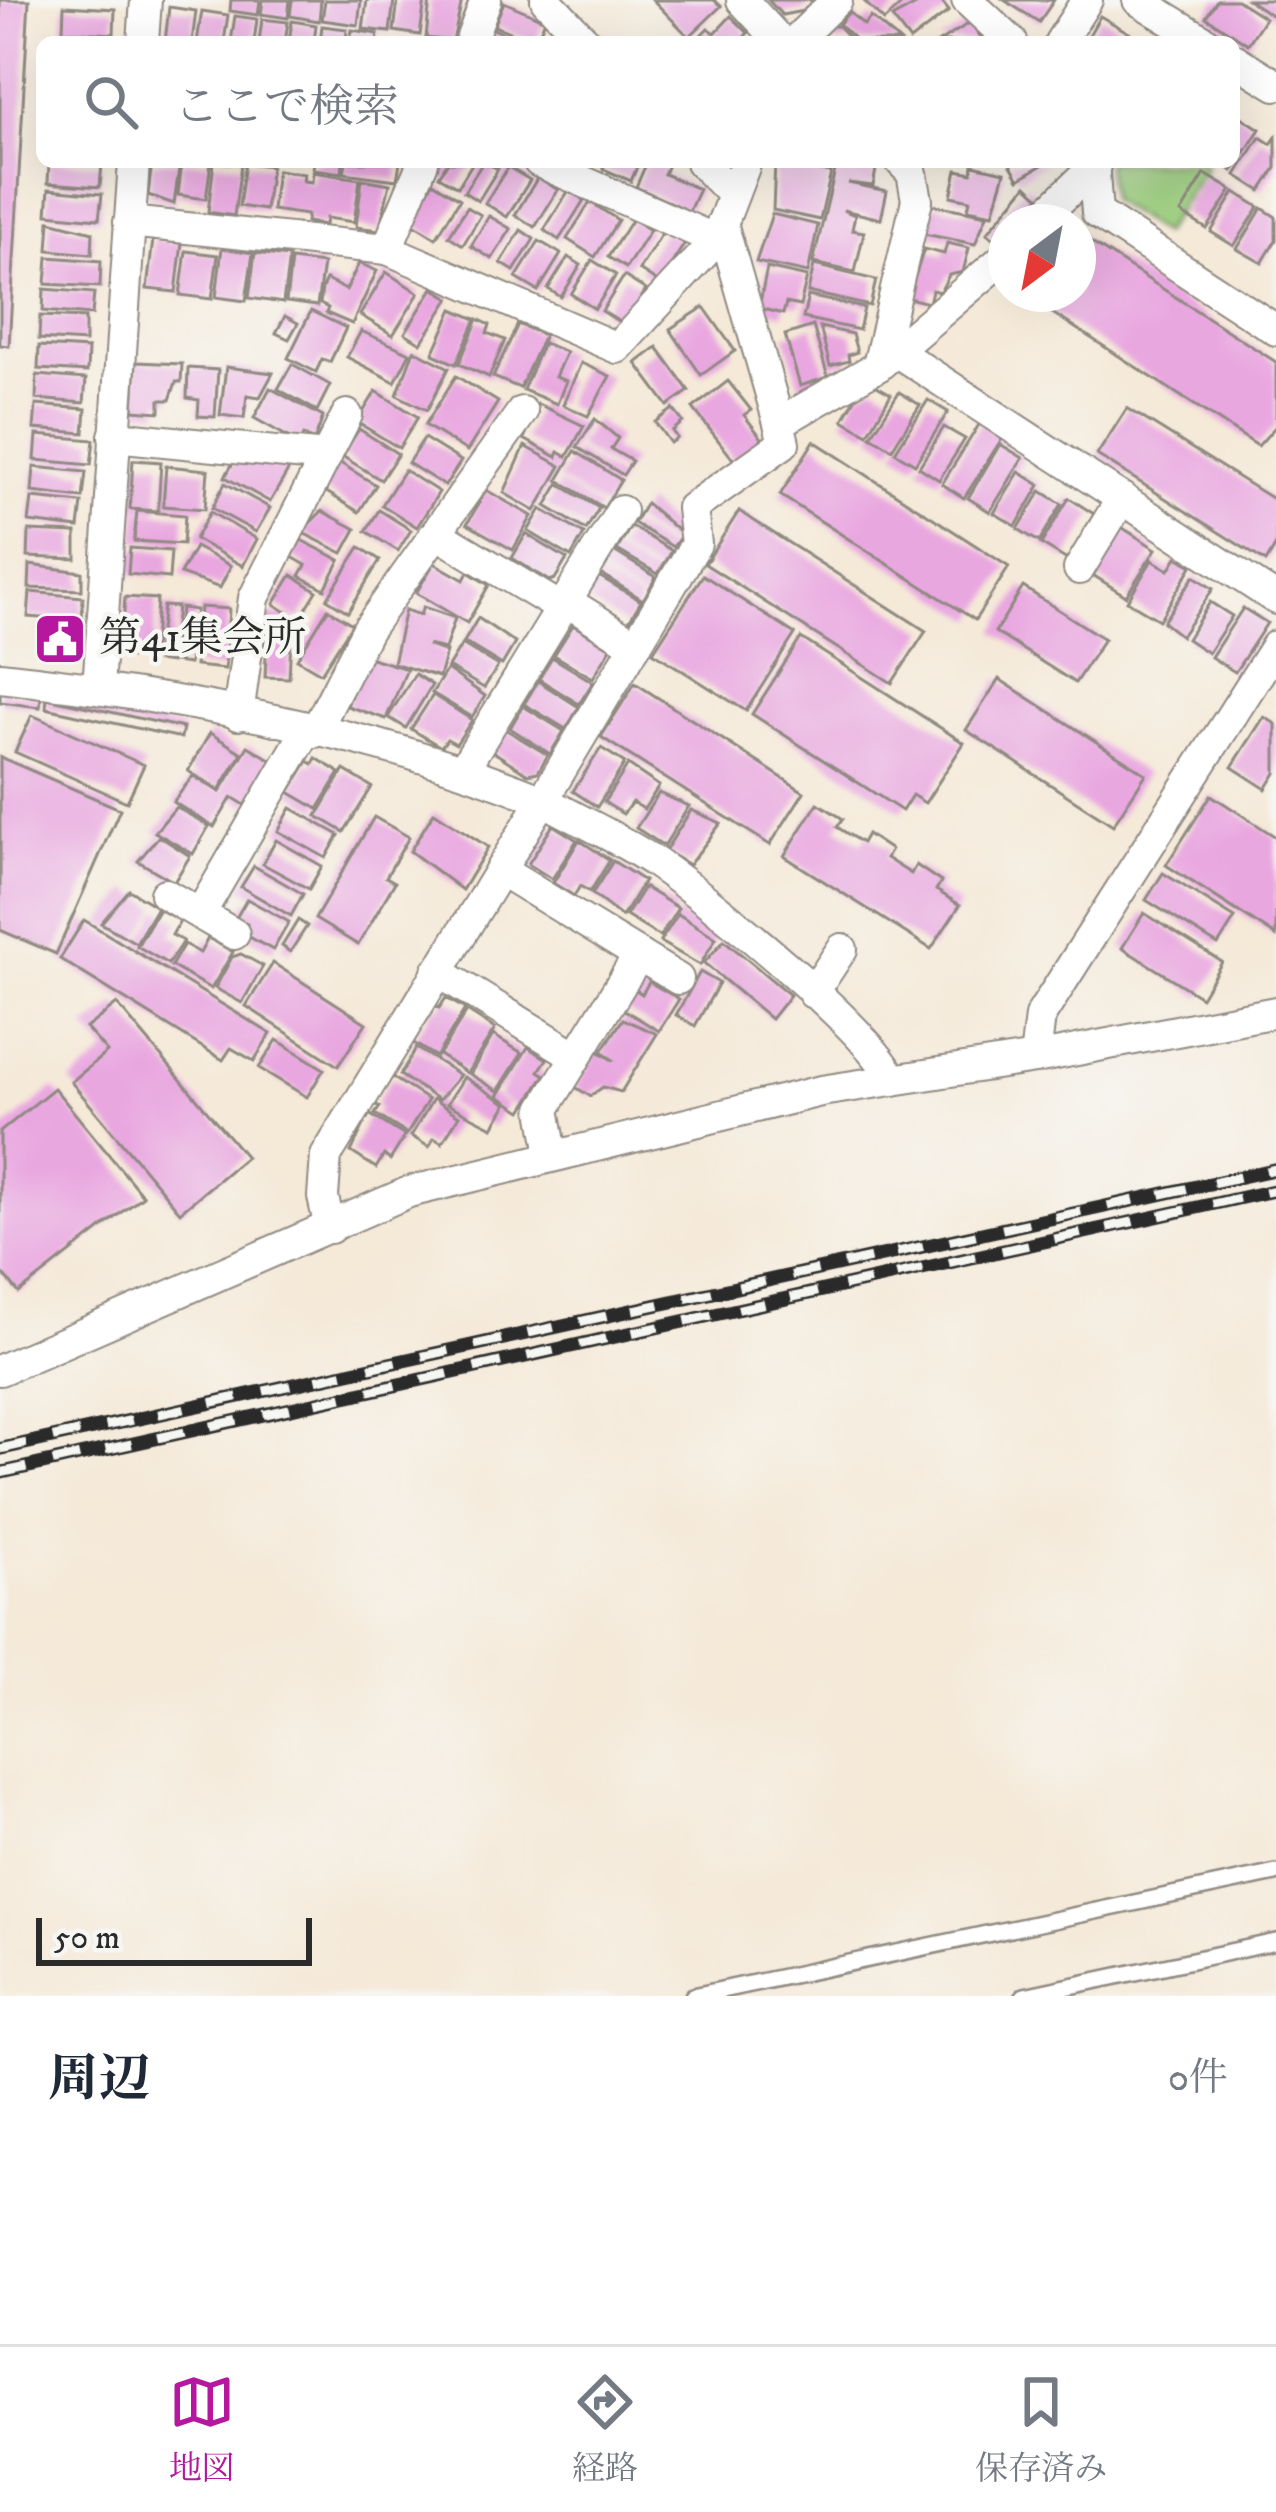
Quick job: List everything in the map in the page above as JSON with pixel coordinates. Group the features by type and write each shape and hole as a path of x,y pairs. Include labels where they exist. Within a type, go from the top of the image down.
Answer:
{"street":[{"path":"143,36 146,0"},
{"path":"472,36 486,0"},
{"path":"546,0 580,36"},
{"path":"742,0 776,36"},
{"path":"800,36 837,0"},
{"path":"967,0 1006,36"},
{"path":"1064,36 1087,0"},
{"path":"1138,0 1196,36"},
{"path":"1240,63 1276,85"},
{"path":"98,688 134,168"},
{"path":"387,249 421,168"},
{"path":"558,168 724,219"},
{"path":"330,1228 322,1197 326,1156 696,544 692,508 784,443 724,219 703,168"},
{"path":"129,223 387,249 617,347 724,219 744,168"},
{"path":"887,359 917,200 908,168"},
{"path":"1055,204 1090,168"},
{"path":"1094,168 1097,213 1276,329"},
{"path":"779,424 887,359 988,272"},
{"path":"887,359 1123,498 1276,598"},
{"path":"200,914 367,630 522,412"},
{"path":"238,715 254,598 347,415"},
{"path":"114,436 326,457"},
{"path":"1079,569 1123,498"},
{"path":"464,768 621,511"},
{"path":"436,533 636,645"},
{"path":"1035,1058 1040,1016 1275,650"},
{"path":"0,677 98,688 311,731 464,768 543,800 656,863 813,993 882,1058 893,1080"},
{"path":"500,870 678,980"},
{"path":"166,894 234,934"},
{"path":"813,993 842,950"},
{"path":"553,1154 544,1109 639,955"},
{"path":"437,971 577,1056"},
{"path":"0,1370 409,1192 821,1090 1035,1058 1276,1012"}],"lane":[{"path":"693,1996 1276,1873"},
{"path":"1024,1996 1276,1942"}],"green space":[{"path":"1107,168 1205,168 1162,234 1110,200"}],"building":[{"path":"0,0 29,0 9,346 0,345"},
{"path":"231,0 260,0 258,15 230,11"},
{"path":"263,0 290,0 288,18 261,14"},
{"path":"292,0 321,0 319,21 290,16"},
{"path":"325,0 361,0 358,25 322,20"},
{"path":"367,0 394,0 390,32 363,29"},
{"path":"398,0 425,0 420,35 394,31"},
{"path":"430,0 462,0 454,36 426,36"},
{"path":"653,0 714,0 721,6 688,36"},
{"path":"768,0 814,0 803,11 782,15"},
{"path":"863,0 906,0 884,21"},
{"path":"925,0 940,0 949,11 916,36 906,36 892,18"},
{"path":"1004,0 1054,0 1039,22"},
{"path":"1217,0 1237,0 1265,18 1248,44 1206,17"},
{"path":"1248,0 1274,0 1276,18"},
{"path":"504,2 545,20 538,36 520,36 494,26"},
{"path":"64,6 115,9 114,34 63,31"},
{"path":"169,7 196,11 193,36 166,36"},
{"path":"202,11 228,15 225,36 198,36"},
{"path":"849,12 864,25 871,17 893,36 852,36 839,24"},
{"path":"235,16 257,19 255,36 232,36"},
{"path":"731,16 748,33 700,36 708,28 715,33"},
{"path":"1100,16 1131,34 1130,36 1088,36"},
{"path":"262,19 288,22 286,36 260,36"},
{"path":"292,21 316,25 315,36 290,36"},
{"path":"971,22 979,36 949,36"},
{"path":"322,26 347,29 346,36 321,36"},
{"path":"838,26 847,36 820,36"},
{"path":"352,30 378,34 378,36 351,36"},
{"path":"1240,116 1260,129 1240,160"},
{"path":"1260,137 1271,144 1276,137 1276,168 1261,191 1236,175"},
{"path":"49,168 102,168 100,187 48,183"},
{"path":"151,168 179,168 174,204 148,195"},
{"path":"181,168 210,168 206,199 178,195"},
{"path":"213,168 240,168 234,216 208,212"},
{"path":"244,168 271,168 265,210 239,206"},
{"path":"345,168 399,168 397,180 344,173"},
{"path":"444,168 469,168 458,187 439,176"},
{"path":"479,168 498,169 478,201 464,192"},
{"path":"507,168 530,180 507,217 485,203"},
{"path":"603,168 636,168 631,181"},
{"path":"644,168 666,168 664,174 699,189 689,211 636,187"},
{"path":"775,168 831,173 820,220 773,210"},
{"path":"836,168 876,168 873,186 848,183 887,191 881,219 843,210 855,215 852,230 864,232 855,272 813,263"},
{"path":"1013,168 1037,168 1019,179"},
{"path":"277,170 304,174 303,181 312,182 313,172 360,179 354,222 326,218 325,225 306,222 307,215 272,210"},
{"path":"957,170 1005,172 996,204 988,204 988,213 968,209 970,200 951,196"},
{"path":"1205,174 1232,190 1207,229 1181,213"},
{"path":"538,177 558,190 535,227 515,215"},
{"path":"362,179 390,184 379,230 356,227"},
{"path":"433,182 460,199 436,238 409,221"},
{"path":"1027,185 1041,198 1036,204 1011,204"},
{"path":"49,189 102,194 99,219 47,214"},
{"path":"569,190 584,200 559,240 544,230"},
{"path":"1235,192 1259,207 1234,246 1211,232"},
{"path":"590,202 618,220 595,257 567,239"},
{"path":"929,204 987,215 975,244 924,234"},
{"path":"467,207 481,215 463,245 449,236"},
{"path":"1262,208 1276,217 1276,240 1262,263 1237,249"},
{"path":"772,214 818,225 808,273 756,262"},
{"path":"489,216 511,229 492,259 471,246"},
{"path":"632,219 650,230 626,268 608,257"},
{"path":"50,221 93,232 92,254 48,250"},
{"path":"521,230 534,239 514,271 501,263"},
{"path":"664,230 685,243 659,283 639,270"},
{"path":"153,240 182,243 176,292 147,289"},
{"path":"539,241 561,254 538,291 516,278"},
{"path":"947,243 969,248 963,272 949,275 940,292 932,290 929,303 908,298 924,249 944,254"},
{"path":"1096,246 1276,362 1276,426 1258,446 1051,312 1096,312"},
{"path":"222,248 253,253 246,301 216,297"},
{"path":"186,251 218,255 212,299 180,295"},
{"path":"255,253 289,257 283,303 249,298"},
{"path":"48,257 101,261 100,287 46,284"},
{"path":"568,257 581,265 561,297 548,289"},
{"path":"291,260 323,264 317,306 286,302"},
{"path":"592,260 616,275 595,309 571,294"},
{"path":"359,263 377,271 352,324 326,313 328,308 320,304 326,280 346,290"},
{"path":"814,265 876,280 870,306 808,292"},
{"path":"767,268 807,277 800,306 786,303 783,314 759,308"},
{"path":"386,272 419,293 393,335 360,315"},
{"path":"624,276 646,290 624,325 602,311"},
{"path":"433,288 450,298 421,343 405,333"},
{"path":"44,289 94,293 92,315 43,311"},
{"path":"808,296 864,308 859,330 803,318"},
{"path":"704,307 735,351 701,375 670,329"},
{"path":"453,309 476,319 456,364 433,354"},
{"path":"311,311 346,328 330,362 322,359 316,372 288,358"},
{"path":"40,316 85,318 85,342 39,339"},
{"path":"285,316 298,323 289,339 276,333"},
{"path":"478,319 490,325 487,333 505,340 489,377 459,364"},
{"path":"518,324 544,335 520,388 493,377"},
{"path":"813,326 828,377 800,386 785,335"},
{"path":"820,327 852,334 857,352 848,355 849,361 830,366"},
{"path":"361,331 410,353 395,382 347,357"},
{"path":"543,343 566,352 555,377 566,381 557,404 523,390"},
{"path":"39,346 88,349 87,372 38,369"},
{"path":"657,347 689,391 668,406 636,363"},
{"path":"414,350 449,368 427,410 397,395"},
{"path":"136,362 182,364 181,382 176,382 170,400 160,400 160,412 133,410"},
{"path":"581,363 610,376 588,416 563,405"},
{"path":"292,364 330,385 317,411 278,389"},
{"path":"226,367 273,373 260,397 247,395 244,418 220,415"},
{"path":"188,368 218,370 215,417 198,416 199,400 187,398"},
{"path":"37,375 86,379 84,403 36,399"},
{"path":"456,376 498,402 467,451 425,425"},
{"path":"728,381 751,410 744,415 767,445 739,467 693,408"},
{"path":"875,385 891,394 868,434 843,420 859,392"},
{"path":"270,388 323,417 314,441 304,435 299,443 254,418"},
{"path":"376,391 418,417 399,448 357,422"},
{"path":"899,392 920,405 892,449 871,436"},
{"path":"928,400 948,412 915,464 895,452"},
{"path":"538,404 584,426 567,457 559,452 557,457 524,439"},
{"path":"36,405 86,409 84,433 34,429"},
{"path":"1127,408 1276,501 1276,545 1266,562 1097,455"},
{"path":"673,409 683,422 672,431 677,438 670,443 655,422"},
{"path":"595,419 618,438 611,449 632,461 623,475 577,447"},
{"path":"980,423 1003,437 964,498 942,484"},
{"path":"944,427 965,439 939,480 919,467"},
{"path":"359,429 398,454 381,480 342,456"},
{"path":"37,435 94,440 91,465 35,460"},
{"path":"424,438 461,461 445,486 408,463"},
{"path":"814,441 1009,567 975,620 780,495"},
{"path":"1000,444 1023,458 990,512 968,498"},
{"path":"525,446 561,466 535,511 504,493"},
{"path":"575,451 621,480 604,508 558,480"},
{"path":"237,456 268,457 289,469 270,502 225,477"},
{"path":"332,458 376,485 359,512 315,485"},
{"path":"133,460 161,462 158,511 130,509"},
{"path":"166,466 208,470 205,509 163,506"},
{"path":"34,467 86,472 83,498 32,492"},
{"path":"404,470 439,492 417,527 382,505"},
{"path":"1019,472 1040,485 1016,526 994,513"},
{"path":"225,483 270,508 256,532 212,508"},
{"path":"559,484 599,508 586,530 546,506"},
{"path":"486,490 532,516 513,550 467,524"},
{"path":"1041,491 1062,504 1039,542 1018,529"},
{"path":"32,498 82,503 79,528 29,522"},
{"path":"1069,498 1094,514 1067,560 1041,544"},
{"path":"646,503 682,534 673,547 634,523"},
{"path":"541,509 584,534 571,557 528,531"},
{"path":"379,510 411,530 398,551 366,531"},
{"path":"137,511 185,515 183,544 134,541"},
{"path":"322,511 356,529 343,553 301,532"},
{"path":"739,511 926,631 892,683 705,564"},
{"path":"210,512 257,539 243,566 195,539"},
{"path":"1118,525 1156,549 1126,596 1088,572"},
{"path":"631,526 672,551 658,574 617,550"},
{"path":"29,531 76,533 76,559 28,557"},
{"path":"526,534 567,559 555,579 549,581 512,558"},
{"path":"301,540 340,560 325,589 300,576 306,565 292,557"},
{"path":"195,547 231,566 220,588 180,574"},
{"path":"360,547 380,560 348,612 327,599"},
{"path":"130,548 171,551 169,578 128,574"},
{"path":"612,550 656,577 643,600 598,572"},
{"path":"1177,557 1192,566 1159,620 1127,601 1152,560 1169,570"},
{"path":"434,563 464,580 468,572 489,585 467,623 416,593"},
{"path":"30,565 82,572 82,590 29,588"},
{"path":"292,575 317,591 299,620 274,604"},
{"path":"597,575 641,601 626,626 589,603 587,592"},
{"path":"703,575 795,634 746,711 653,652"},
{"path":"1194,576 1213,589 1181,636 1163,622"},
{"path":"1023,587 1104,639 1075,683 995,632"},
{"path":"30,592 83,597 82,621 28,617"},
{"path":"125,597 157,599 153,659 121,657"},
{"path":"1210,602 1232,616 1208,653 1187,639"},
{"path":"163,606 177,607 171,663 156,661"},
{"path":"200,607 229,609 225,669 195,666"},
{"path":"423,607 455,618 445,649 427,645 446,652 439,677 393,663 405,610 420,615"},
{"path":"181,608 196,610 189,664 174,662"},
{"path":"1243,608 1267,623 1235,672 1211,657"},
{"path":"328,609 352,624 321,673 297,659"},
{"path":"268,615 292,617 289,678 265,677"},
{"path":"478,618 515,643 502,665 464,642"},
{"path":"573,625 611,648 593,678 554,655"},
{"name":"第41集会所","path":"40,627 80,629 81,653 40,649"},
{"path":"801,638 964,743 925,803 912,795 902,811 752,714"},
{"path":"462,644 498,666 484,688 448,667"},
{"path":"365,656 407,669 386,719 347,706"},
{"path":"552,657 593,682 579,704 539,679"},
{"path":"447,669 485,696 472,717 432,693"},
{"path":"415,674 432,685 406,728 388,717"},
{"path":"999,679 1146,774 1113,825 966,730"},
{"path":"538,681 579,707 566,729 524,704"},
{"path":"635,683 804,792 770,845 601,737"},
{"path":"0,691 41,696 40,707 0,702"},
{"path":"433,695 472,720 456,744 447,739 441,747 411,729"},
{"path":"47,698 183,728 181,738 46,708"},
{"path":"523,706 564,731 550,754 510,728"},
{"path":"32,715 144,765 127,802 15,752"},
{"path":"1264,717 1276,724 1276,773 1266,789 1232,767"},
{"path":"505,729 548,755 538,772 528,774 492,751"},
{"path":"210,733 242,753 219,790 188,771"},
{"path":"248,746 275,762 248,807 232,797 214,827 173,802 193,776 220,792"},
{"path":"601,748 625,763 597,807 573,791"},
{"path":"0,757 120,809 56,954 0,930"},
{"path":"316,758 340,773 318,809 289,792 308,761 313,764"},
{"path":"628,765 659,786 644,809 632,802 623,814 604,802"},
{"path":"344,770 372,787 344,832 317,816"},
{"path":"659,793 689,806 664,846 636,828"},
{"path":"1211,795 1276,837 1276,936 1166,865"},
{"path":"818,803 843,819 837,827 862,843 867,834 891,850 886,858 911,874 916,865 941,882 936,890 960,905 931,949 784,856"},
{"path":"176,807 209,826 193,854 155,832"},
{"path":"291,808 339,835 326,858 278,831"},
{"path":"691,810 721,823 689,865 665,851"},
{"path":"434,812 488,847 462,890 410,851"},
{"path":"374,817 409,837 386,877 395,882 358,945 315,919"},
{"path":"553,825 577,840 552,879 528,864"},
{"path":"159,836 190,856 174,882 138,861"},
{"path":"276,840 322,866 309,889 263,864"},
{"path":"579,840 610,860 590,892 580,886 574,896 553,883"},
{"path":"613,861 644,881 622,917 592,894"},
{"path":"254,866 303,894 291,916 241,887"},
{"path":"1163,873 1235,918 1218,945 1146,900"},
{"path":"644,887 678,908 660,937 626,916"},
{"path":"129,890 157,907 136,943 101,923"},
{"path":"247,899 289,922 273,950 242,933 247,924 236,918"},
{"path":"159,909 180,921 172,935 183,941 168,964 137,946"},
{"path":"1144,913 1222,962 1201,997 1122,948"},
{"path":"678,914 716,938 700,965 660,942"},
{"path":"84,920 271,1034 254,1061 231,1048 223,1060 60,959"},
{"path":"298,920 307,926 290,952 282,946"},
{"path":"208,938 233,952 211,989 171,966 184,944 200,953"},
{"path":"724,940 790,995 771,1019 704,963"},
{"path":"241,954 263,966 242,1003 215,988 232,957"},
{"path":"273,963 366,1023 338,1066 246,1006"},
{"path":"700,972 719,983 695,1026 676,1015"},
{"path":"649,982 679,999 659,1031 621,1008 633,988 642,994"},
{"path":"446,998 465,1009 436,1057 412,1042 435,1006 439,1008"},
{"path":"117,1004 246,1157 180,1212 71,1082 107,1052 86,1028"},
{"path":"467,1011 495,1029 467,1073 439,1055"},
{"path":"623,1019 657,1034 621,1092 603,1087 590,1096 575,1087 598,1051 614,1061 602,1051"},
{"path":"493,1035 522,1053 498,1091 470,1074"},
{"path":"277,1040 324,1069 307,1097 259,1068"},
{"path":"528,1047 547,1059 539,1071 545,1075 522,1111 498,1096"},
{"path":"416,1048 460,1075 439,1100 400,1075"},
{"path":"392,1077 428,1100 407,1134 375,1114 380,1107 375,1104"},
{"path":"464,1077 507,1104 493,1127 447,1104"},
{"path":"54,1088 143,1196 19,1293 0,1270 0,1132"},
{"path":"433,1099 459,1116 442,1143 434,1138 429,1147 411,1136"},
{"path":"369,1114 405,1136 390,1160 384,1155 376,1168 351,1152"}],"railway":[{"path":"0,1449 1276,1169"},
{"path":"0,1473 1276,1190"}],"place":[{"name":"第41集会所","path":"60,639"}]}
